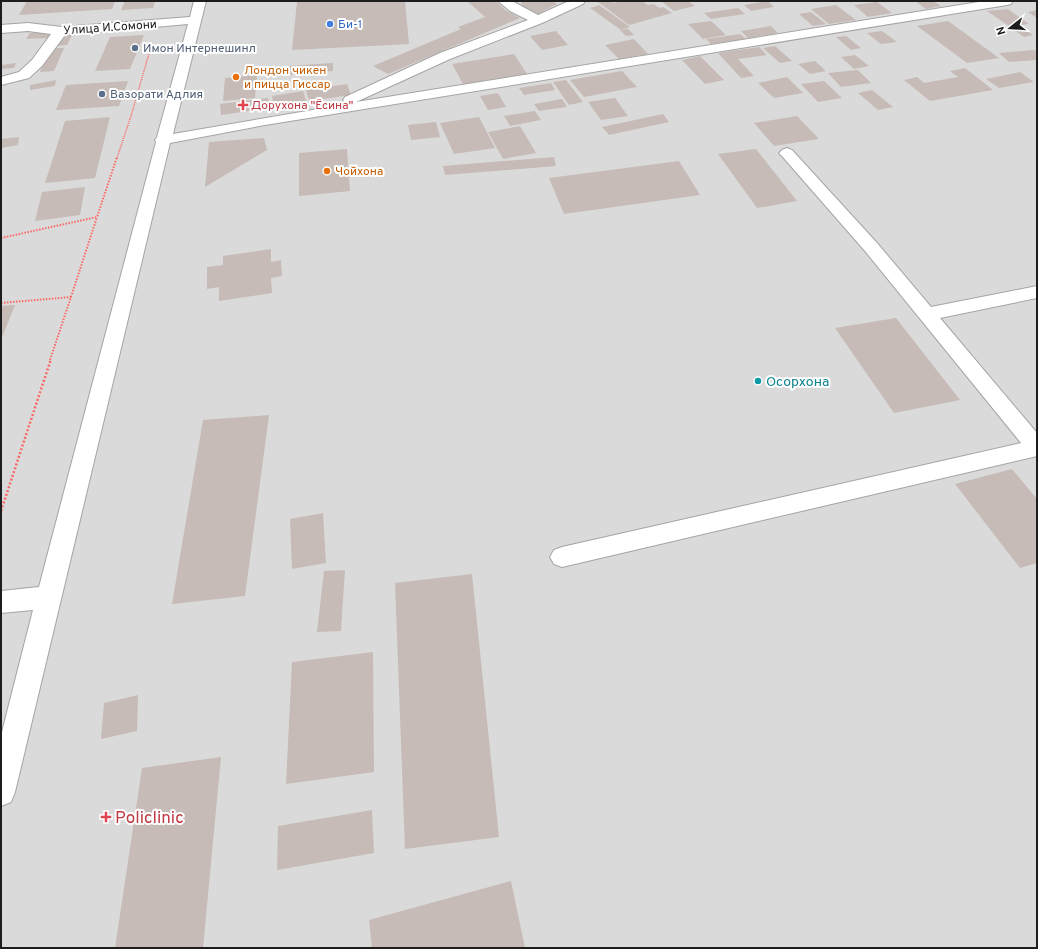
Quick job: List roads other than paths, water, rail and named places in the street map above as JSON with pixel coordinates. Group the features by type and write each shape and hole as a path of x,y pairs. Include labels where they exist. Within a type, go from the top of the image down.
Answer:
{"street":[{"path":"1,792 162,140 200,1"},
{"path":"504,1 514,8 538,20"},
{"path":"327,111 445,56 538,20 579,1"},
{"path":"162,140 265,121 1006,1"},
{"name":"Улица И.Сомони","path":"1,29 28,27 62,31 194,20"},
{"path":"1,81 24,75 37,63 58,33 62,31"},
{"path":"562,557 1037,448 870,247 787,153"},
{"path":"926,314 1037,292"},
{"path":"1,602 49,597"}],"place":[{"name":"Би-1","path":"330,24"},
{"name":"Имон Интернешинл","path":"135,48"},
{"name":"Лондон чикен и пицца Гиссар","path":"236,77"},
{"name":"Вазорати Адлия","path":"102,94"},
{"name":"Дорухона \"Ёсина\"","path":"243,105"},
{"name":"Чойхона","path":"327,171"},
{"name":"Осорхона","path":"758,381"},
{"name":"Policlinic","path":"106,817"}]}
